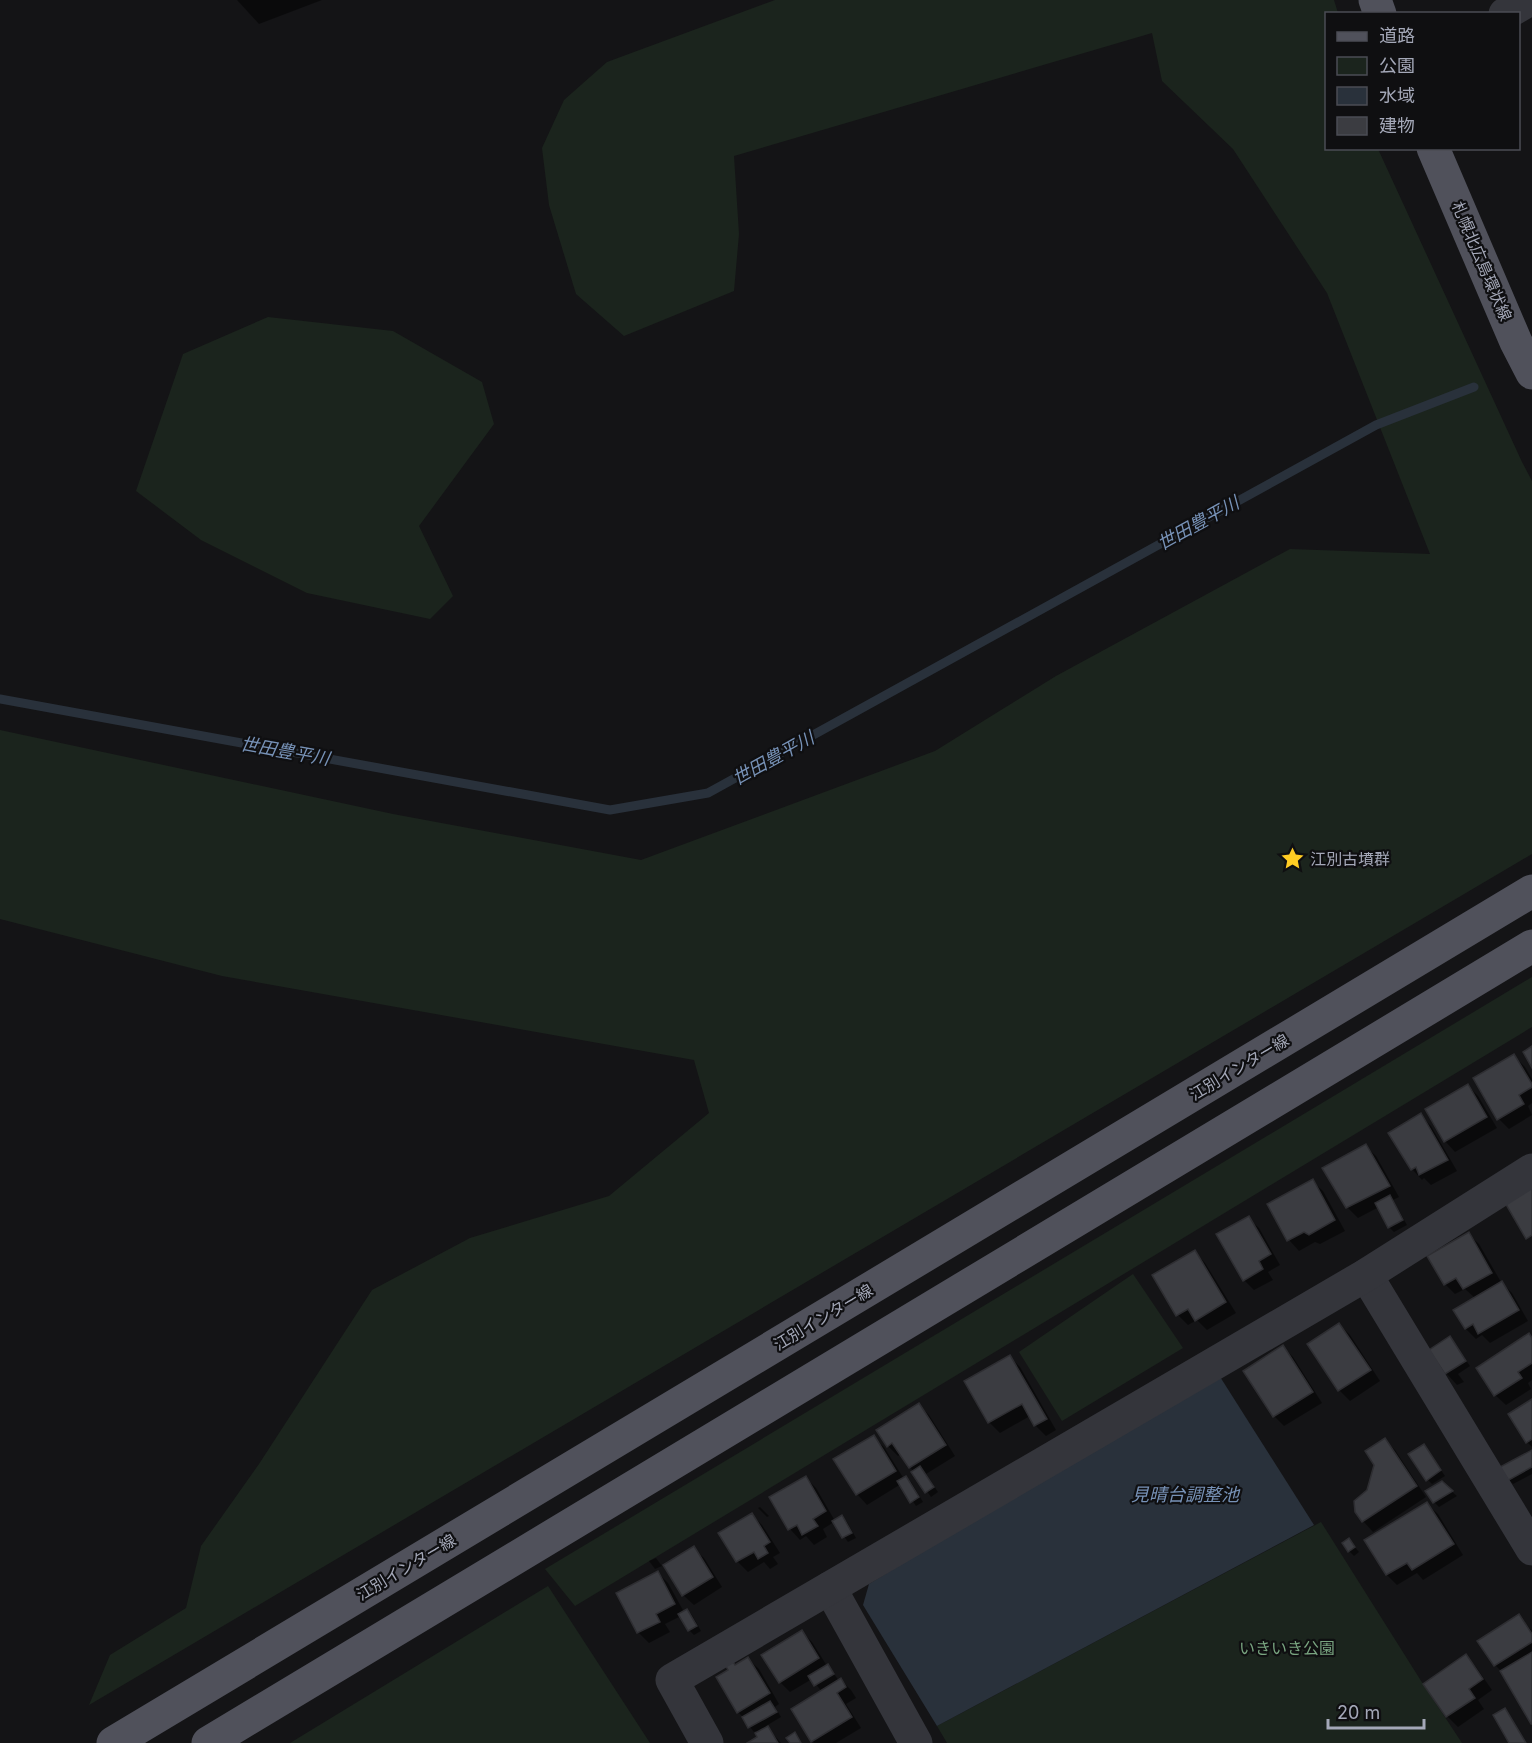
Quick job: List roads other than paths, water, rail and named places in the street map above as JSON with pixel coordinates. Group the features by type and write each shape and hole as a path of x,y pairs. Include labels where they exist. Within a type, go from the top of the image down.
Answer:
{"main road":[{"name":"札幌北広島環状線","path":"1434,150 1516,342 1532,373"},
{"name":"江別インター線","path":"113,1743 1532,891"},
{"path":"208,1743 1532,946"}],"street":[{"path":"1508,12 1529,0"},
{"path":"707,1743 672,1680 1366,1275 1532,1170"},
{"path":"1366,1275 1532,1549"},
{"path":"830,1588 914,1742"}],"water":[{"name":"見晴台調整池","path":"1217,1372 1314,1525 937,1726 863,1605 869,1584"}],"waterway":[{"name":"世田豊平川","path":"0,699 610,810 708,793 1376,425 1474,387"}],"place":[{"name":"江別古墳群","path":"1292,859"}],"park label":[{"name":"いきいき公園","path":"1287,1648"}]}
